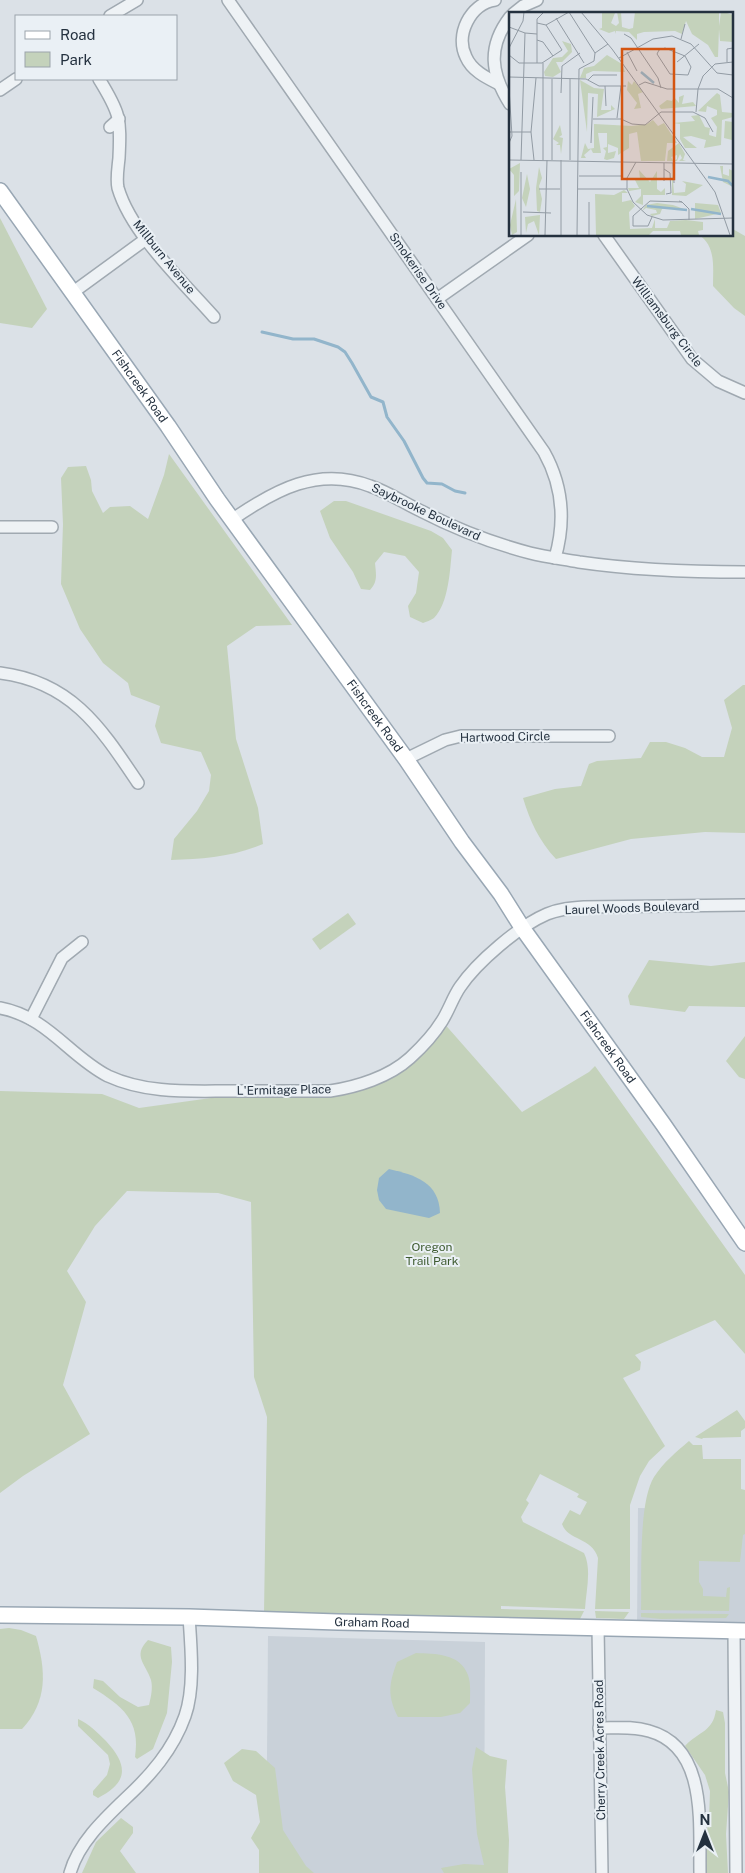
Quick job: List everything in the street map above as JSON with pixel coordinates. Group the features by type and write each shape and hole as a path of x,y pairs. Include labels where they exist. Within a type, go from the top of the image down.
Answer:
{"main road":[{"name":"Fishcreek Road","path":"0,191 406,759 462,842 501,894 523,929 663,1124 745,1243"},
{"name":"Graham Road","path":"0,1615 189,1617 739,1631"}],"street":[{"path":"112,15 137,0"},
{"name":"Smokerise Drive","path":"228,0 522,418 551,465 560,493 562,514 560,538 555,558"},
{"path":"495,0 481,5 472,13 464,28 462,44 466,57 472,66 483,76 499,84"},
{"path":"528,0 536,0"},
{"path":"516,12 536,0"},
{"path":"509,18 495,47 494,71 509,102"},
{"path":"0,90 15,80"},
{"name":"Millburn Avenue","path":"100,80 116,106 120,119 118,186 126,209 146,239 214,317"},
{"path":"110,127 120,119"},
{"path":"437,299 527,236"},
{"name":"Williamsburg Circle","path":"605,236 692,359 718,381 745,393"},
{"path":"72,292 146,239"},
{"name":"Saybrooke Boulevard","path":"233,519 262,499 292,485 316,480 352,481 368,485 394,496 467,532 532,554 645,570 745,572"},
{"path":"0,527 52,527"},
{"path":"0,673 19,676 42,684 74,703 100,728 138,784"},
{"name":"Hartwood Circle","path":"406,759 445,740 461,736 609,736"},
{"name":"Laurel Woods Boulevard","path":"523,929 544,916 565,908 745,906"},
{"name":"L'Ermitage Place","path":"0,1008 31,1019 56,1035 95,1068 135,1086 179,1091 330,1091 351,1088 383,1074 408,1059 433,1034 459,988 470,974 487,956 523,929"},
{"path":"31,1019 62,958 82,942"},
{"path":"70,1873 77,1856 90,1836 107,1816 152,1773 179,1730 185,1716 189,1697 189,1617"},
{"name":"Cherry Creek Acres Road","path":"598,1627 602,1873"},
{"path":"736,1873 739,1631"},
{"path":"600,1728 630,1728 650,1731 667,1739 685,1756 695,1781 699,1819 700,1873"}],"shaded area":[{"path":"638,1508 745,1510 745,1631 637,1628"},
{"path":"268,1636 485,1642 484,1873 266,1873"}],"green space":[{"path":"0,218 47,309 32,328 0,323"},
{"path":"732,229 745,236 745,316 734,308 713,286 711,251 700,236 732,236"},
{"path":"169,454 292,625 256,626 227,646 236,739 258,808 263,844 240,852 217,856 171,860 174,839 197,811 209,791 211,775 201,752 161,743 155,726 160,706 131,695 128,683 103,663 80,629 61,584 63,524 61,478 68,467 86,466 91,480 92,491 103,513 110,507 130,506 148,519 164,475"},
{"path":"334,501 346,501 431,531 443,538 452,550 448,586 443,604 434,618 423,623 410,617 408,606 416,593 419,572 405,556 384,552 375,563 376,578 373,587 370,590 361,589 353,572 330,538 320,511"},
{"path":"745,685 745,833 705,832 631,839 556,859 536,830 523,798 555,789 581,786 589,764 597,761 641,758 650,742 666,742 685,748 702,757 724,757 732,728 724,700"},
{"path":"348,913 356,924 320,950 312,939"},
{"path":"649,960 711,966 745,962 745,1007 689,1006 685,1012 630,1005 628,996"},
{"name":"Oregon Trail Park","path":"442,1021 522,1112 589,1072 595,1066 745,1275 745,1354 715,1320 635,1355 641,1362 640,1370 623,1378 665,1446 649,1461 640,1476 630,1505 630,1609 595,1609 598,1558 591,1546 569,1534 562,1524 570,1510 580,1515 587,1502 577,1497 579,1494 540,1474 526,1500 529,1503 521,1517 523,1522 584,1553 588,1566 585,1609 501,1606 501,1609 584,1611 580,1619 500,1619 264,1613 267,1417 254,1377 251,1202 218,1193 127,1191 95,1226 67,1271 86,1302 63,1385 90,1434 23,1476 0,1493 0,1091 102,1094 139,1108 261,1091 330,1091 391,1070"},
{"path":"745,1036 745,1079 739,1077 726,1061"},
{"path":"737,1410 745,1421 745,1428 741,1431 741,1437 702,1439 695,1437"},
{"path":"689,1441 693,1445 702,1445 703,1459 741,1459 741,1489 745,1490 745,1534 743,1535 740,1562 699,1561 699,1582 703,1589 703,1596 726,1597 727,1588 730,1587 729,1611 641,1610 643,1522 649,1489 661,1467"},
{"path":"595,1611 629,1612 624,1619 596,1618"},
{"path":"641,1613 729,1614 726,1618 661,1619 641,1617"},
{"path":"9,1628 36,1636 42,1661 42,1685 37,1708 22,1729 0,1729 0,1629"},
{"path":"148,1640 171,1647 172,1662 167,1713 153,1749 137,1759 135,1757 135,1733 127,1715 113,1701 93,1688 94,1679 103,1681 120,1697 138,1707 149,1705 152,1683 141,1655 143,1646"},
{"path":"416,1653 446,1656 459,1662 464,1668 470,1682 470,1703 460,1713 441,1717 398,1717 394,1709 390,1690 392,1677 397,1662"},
{"path":"716,1710 723,1712 725,1723 725,1773 729,1792 726,1834 728,1873 703,1873 710,1791 705,1775 685,1746 709,1727"},
{"path":"78,1719 96,1731 106,1741 121,1765 120,1779 115,1786 98,1798 93,1795 93,1791 107,1775 110,1764 108,1755 78,1726"},
{"path":"476,1747 490,1756 507,1760 505,1787 509,1840 508,1873 444,1873 441,1868 464,1864 484,1865 477,1834 472,1769"},
{"path":"242,1749 256,1751 275,1768 283,1830 306,1866 314,1873 259,1873 259,1850 251,1838 260,1822 256,1795 233,1781 224,1763"},
{"path":"121,1818 133,1827 133,1833 120,1851 136,1873 82,1873 96,1842"}],"water":[{"path":"389,1169 416,1177 430,1187 439,1202 440,1213 429,1218 386,1209 379,1200 377,1190 379,1178"}],"waterway":[{"path":"262,332 293,339 314,339 338,347 345,352 371,397 383,402 387,417 404,441 427,483 442,484 455,491 465,493"}]}
